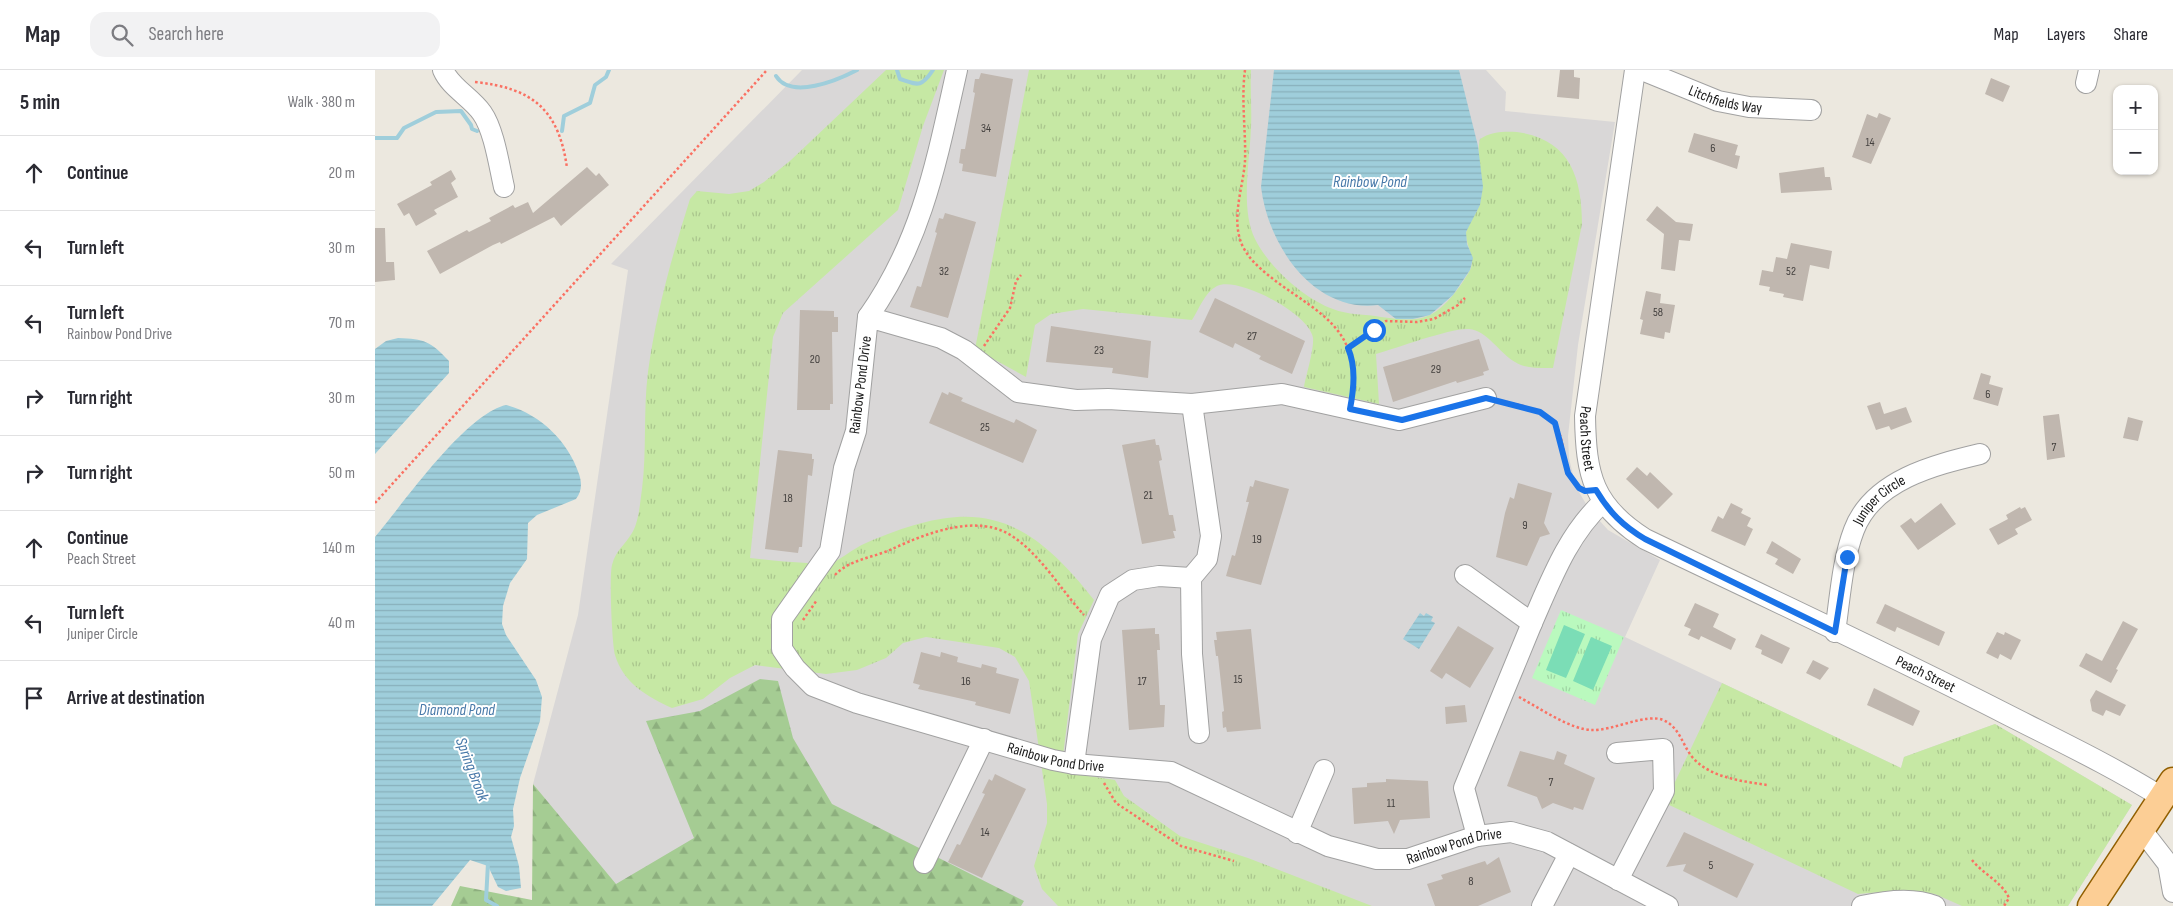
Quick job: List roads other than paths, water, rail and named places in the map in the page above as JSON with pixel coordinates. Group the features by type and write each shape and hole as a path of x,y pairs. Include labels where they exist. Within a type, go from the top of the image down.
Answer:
{"main road":[{"path":"2091,906 2168,789"}],"street":[{"name":"Rainbow Pond Drive","path":"957,70 931,184 917,225 886,291 868,317 856,431 844,468 830,551 787,609 781,628 782,649 795,668 813,686 857,703 1074,764 1171,772 1297,833 1329,846 1377,859 1408,859 1477,836 1511,832 1547,842 1618,880 1635,898 1668,906"},
{"name":"Peach Street","path":"1635,70 1585,416 1586,444 1600,496 1625,526 1645,539 1835,632 1884,652 2116,769 2168,789"},
{"name":"Litchfields Way","path":"1643,70 1718,101 1749,107 1811,110"},
{"path":"446,75 474,101 483,114 504,187"},
{"name":"Rainbow Pond Drive","path":"868,317 941,338 964,350 1018,392 1076,400 1108,399 1192,404 1282,394 1402,420 1486,398"},
{"path":"1192,404 1211,536 1207,559 1191,578 1191,654 1199,733"},
{"name":"Juniper Circle","path":"1835,632 1847,557 1854,529 1863,515 1881,494 1893,485 1934,465 1980,454"},
{"path":"1477,836 1464,788 1532,623 1563,556 1600,496"},
{"path":"1465,575 1532,623"},
{"path":"1074,764 1089,652 1095,628 1110,595 1133,580 1159,576 1191,578"},
{"path":"924,863 984,739"},
{"path":"1617,753 1663,749 1664,771 1664,791 1618,880"},
{"path":"1297,833 1324,770"},
{"path":"2141,829 2168,864 2173,892"},
{"path":"1541,906 1569,854"},
{"path":"1862,906 1881,901 1925,902 1935,906"}],"water":[{"name":"Rainbow Pond","path":"1274,70 1459,70 1478,146 1483,187 1480,205 1466,232 1467,244 1473,258 1470,270 1453,295 1430,315 1413,319 1396,319 1378,305 1355,305 1333,298 1314,286 1298,271 1284,252 1273,231 1265,209 1261,187"},
{"path":"398,338 421,340 432,345 449,361 449,373 375,454 375,349 386,341"},
{"name":"Diamond Pond","path":"506,405 530,415 551,430 568,451 579,474 581,484 576,499 537,515 528,523 527,559 510,583 503,606 502,624 506,635 536,680 542,697 540,721 520,778 513,809 514,826 511,837 519,866 521,888 506,891 498,887 488,866 470,860 432,906 375,906 375,537 454,442 472,425 490,412"},
{"path":"1420,613 1424,616 1426,613 1433,617 1431,621 1435,623 1419,649 1403,639"}],"waterway":[{"path":"562,131 564,116 590,103 595,85 606,77 609,70"},
{"path":"776,76 783,83 792,87 803,87 827,83 857,70"},
{"path":"897,70 900,79 915,84 925,80 933,70"},
{"path":"375,138 397,138 404,128 436,112 461,111 472,129 477,131"},
{"name":"Spring Brook","path":"488,863 486,900 497,906"}]}
